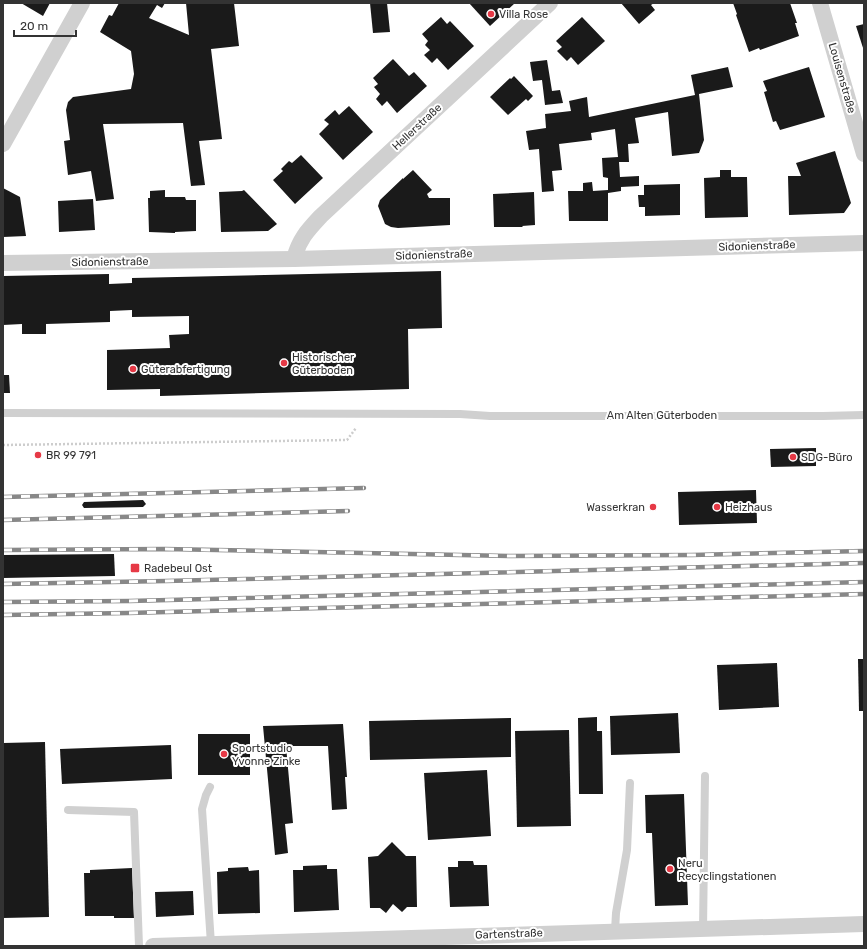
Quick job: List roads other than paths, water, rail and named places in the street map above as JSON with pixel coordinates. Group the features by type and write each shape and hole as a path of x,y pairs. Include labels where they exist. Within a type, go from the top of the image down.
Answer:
{"street":[{"path":"3,144 82,3"},
{"name":"Hellerstraße","path":"294,259 297,247 304,234 321,216 550,3"},
{"name":"Louisenstraße","path":"820,3 864,154"},
{"name":"Sidonienstraße","path":"3,263 294,259 864,243"},
{"name":"Gartenstraße","path":"153,946 459,941 615,931 703,930 864,924"}],"lane":[{"name":"Am Alten Güterboden","path":"3,413 460,414 490,416 864,415"},
{"path":"703,930 706,776"},
{"path":"615,931 616,913 627,850 630,783"},
{"path":"210,787 202,809 211,944"},
{"path":"68,810 134,812 139,946"}],"railway":[{"path":"3,497 364,488"},
{"path":"3,520 348,511"},
{"path":"3,550 165,549 509,556 692,555 864,551"},
{"path":"3,584 864,563"},
{"path":"3,602 130,601 864,582"},
{"path":"3,615 864,594"}],"place":[{"name":"Villa Rose","path":"491,14"},
{"name":"Historischer Güterboden","path":"284,363"},
{"name":"Güterabfertigung","path":"133,369"},
{"name":"BR 99 791","path":"38,455"},
{"name":"SDG-Büro","path":"793,457"},
{"name":"Wasserkran","path":"653,507"},
{"name":"Heizhaus","path":"717,507"},
{"name":"Radebeul Ost","path":"135,568"},
{"name":"Sportstudio Yvonne Zinke","path":"224,754"},
{"name":"Neru Recyclingstationen","path":"670,869"}]}
